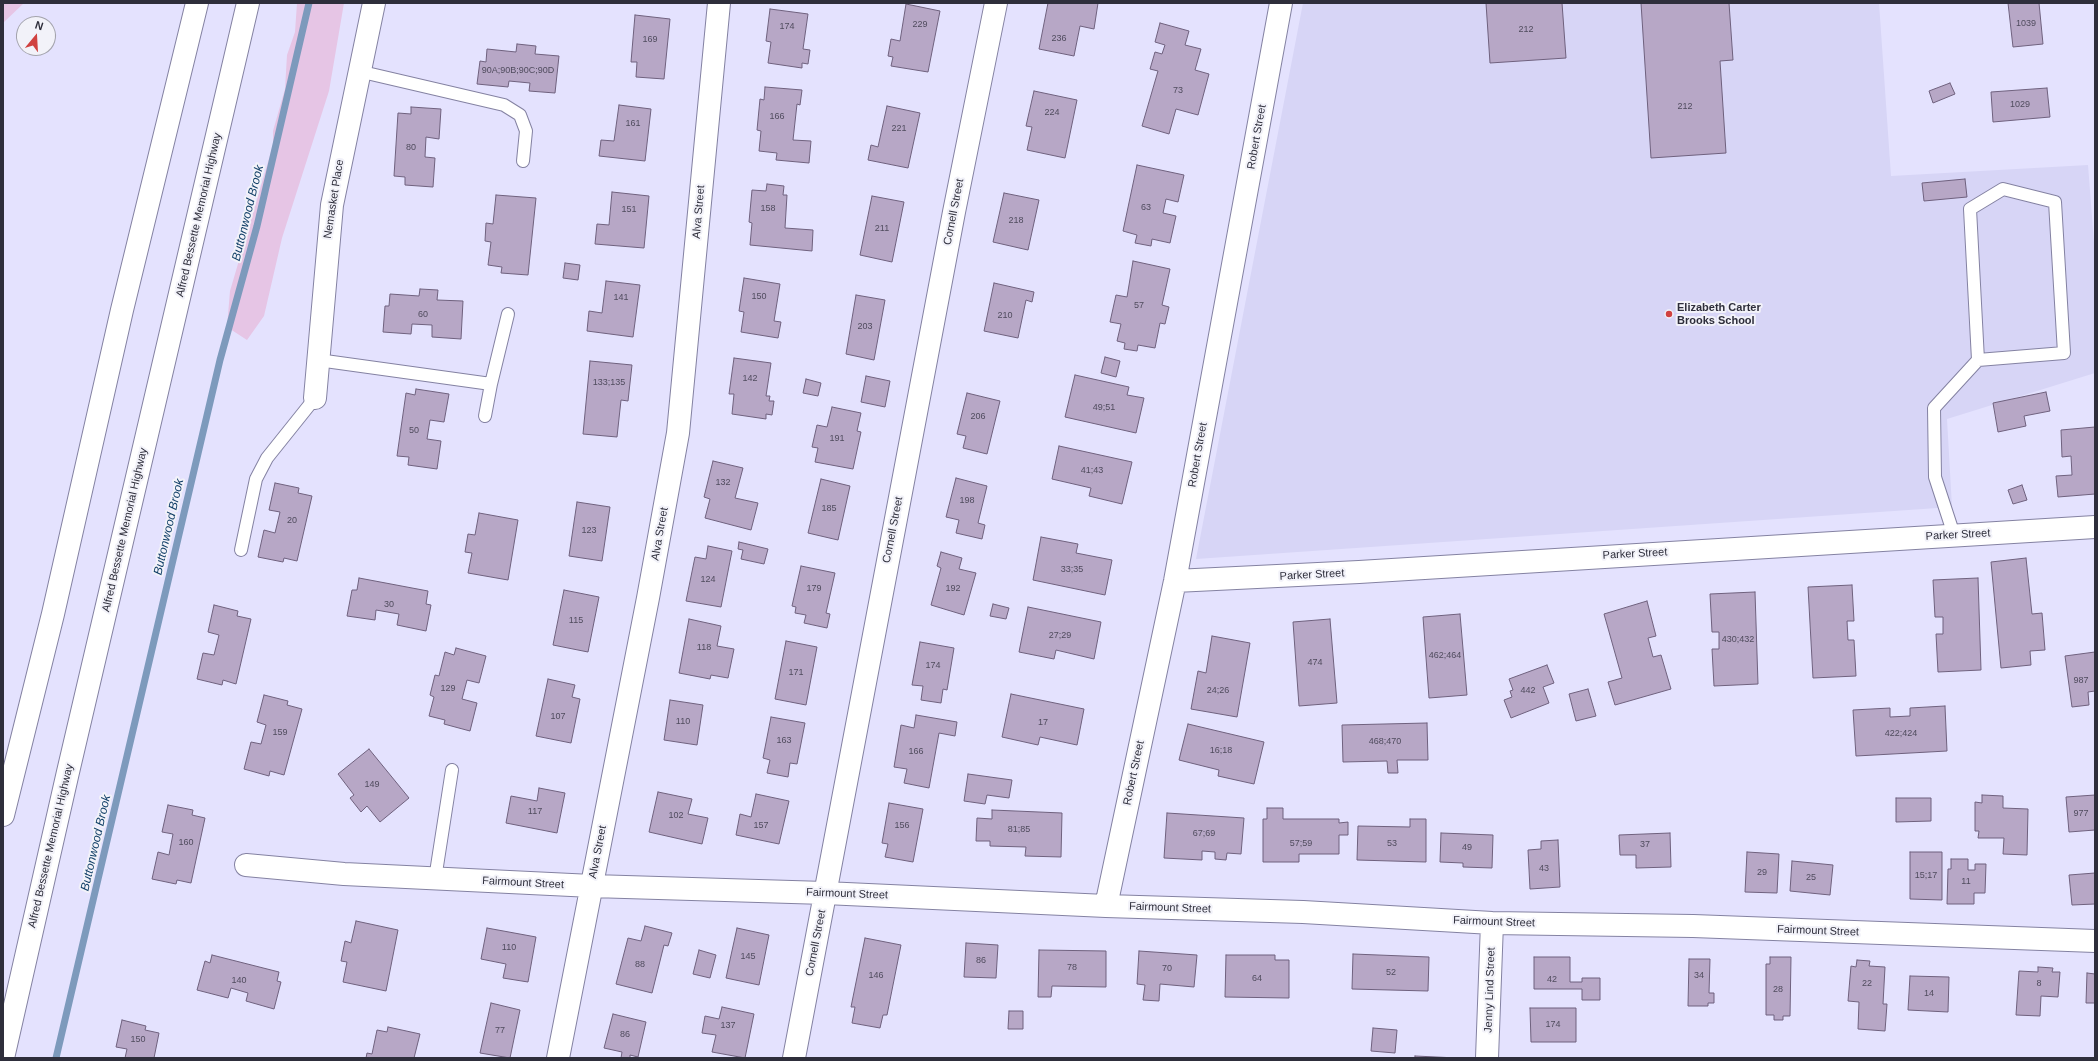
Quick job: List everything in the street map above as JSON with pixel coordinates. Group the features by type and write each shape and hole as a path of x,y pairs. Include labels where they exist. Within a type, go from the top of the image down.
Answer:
{"main road":[{"path":"3,815 52,614 118,325 197,3"},
{"name":"Alfred Bessette Memorial Highway","path":"3,1058 68,772 248,3"},
{"name":"Nemasket Place","path":"315,398 332,205 358,71 374,3"},
{"name":"Alva Street","path":"558,1058 648,598 678,433 719,3"},
{"name":"Cornell Street","path":"794,1058 954,212 996,3"},
{"name":"Robert Street","path":"1106,906 1175,581 1281,3"},
{"name":"Parker Street","path":"1175,581 1360,572 2095,527"},
{"name":"Fairmount Street","path":"246,865 344,874 592,886 825,893 1106,906 1303,912 1492,923 1693,926 2095,942"},
{"name":"Jenny Lind Street","path":"1487,1058 1492,923"}],"lane":[{"path":"358,71 504,105 520,115 526,131 523,161"},
{"path":"1954,535 1935,477 1934,408 1978,360 2064,353 2055,202 2003,189 1970,208 1978,360"},
{"path":"484,416 508,314"},
{"path":"318,360 491,384"},
{"path":"241,550 256,479 267,458 315,398"},
{"path":"435,878 452,770"}],"shaded area":[{"path":"3,3 24,3 3,23"},
{"path":"297,3 344,3 329,91 282,238 264,316 247,340 227,327 230,291 273,145 273,131 285,89 287,55 295,32"},
{"name":"Elizabeth Carter Brooks School","path":"1303,3 1879,3 1891,176 2088,165 2095,256 2095,373 1947,419 1952,507 1196,559"}],"building":[{"path":"1048,3 1098,3 1094,29 1080,26 1074,56 1039,49"},
{"path":"1486,3 1562,3 1566,58 1490,63"},
{"path":"1641,3 1729,3 1733,60 1720,61 1726,153 1651,158"},
{"path":"2008,3 2039,3 2043,44 2013,47"},
{"path":"906,4 940,11 928,72 891,66 893,57 888,56 891,39 900,41"},
{"path":"770,9 808,14 803,49 810,50 808,64 802,63 802,68 768,63 771,42 766,41"},
{"path":"635,15 670,19 664,79 636,77 637,62 631,62"},
{"path":"1160,23 1189,31 1185,45 1201,49 1195,70 1209,74 1198,115 1176,109 1169,134 1142,126 1158,71 1150,69 1155,52 1162,54 1165,45 1155,42"},
{"path":"517,44 536,46 535,54 559,56 555,93 529,91 530,83 509,81 508,87 477,84 480,61 486,62 487,49 516,52"},
{"path":"1950,83 1955,94 1933,103 1929,91"},
{"path":"765,87 802,90 800,105 797,104 793,140 811,141 809,163 776,160 777,153 759,151 761,131 757,130 760,99 764,100"},
{"path":"2047,88 2050,117 1993,122 1991,92"},
{"path":"1034,91 1077,100 1065,158 1027,150 1032,127 1026,126"},
{"path":"619,105 651,109 645,161 599,156 601,140 614,141"},
{"path":"887,106 920,113 908,168 868,160 871,145 878,147"},
{"path":"411,107 441,109 439,139 426,137 425,157 435,158 433,187 405,185 405,177 394,176 398,113 411,114"},
{"path":"1137,165 1184,175 1178,202 1166,199 1163,213 1176,216 1170,243 1152,239 1151,246 1135,243 1137,235 1123,231"},
{"path":"1965,179 1967,197 1924,201 1922,183"},
{"path":"767,184 784,186 783,195 787,195 785,228 813,230 812,251 750,245 752,223 749,222 752,190 766,191"},
{"path":"612,192 649,196 644,248 595,244 597,224 609,225"},
{"path":"1004,193 1039,200 1028,250 993,242"},
{"path":"496,195 536,198 528,275 501,273 502,267 488,265 491,242 485,241 486,223 493,224"},
{"path":"872,196 904,202 892,262 860,255"},
{"path":"1133,261 1170,269 1162,305 1169,307 1165,324 1160,323 1155,348 1138,345 1137,351 1124,349 1125,343 1117,341 1121,324 1110,322 1116,295 1127,297"},
{"path":"565,263 580,265 578,280 563,278"},
{"path":"744,278 780,284 774,321 781,322 778,338 741,332 744,312 739,311"},
{"path":"606,281 640,285 633,337 587,331 589,311 602,313"},
{"path":"994,283 1034,292 1032,302 1026,300 1018,338 984,331"},
{"path":"420,289 438,290 437,300 463,301 461,339 432,337 432,325 412,324 411,334 383,332 385,306 389,306 390,294 419,296"},
{"path":"856,295 885,300 874,360 846,354"},
{"path":"1105,357 1120,361 1116,377 1101,373"},
{"path":"734,358 771,363 766,396 770,396 769,401 774,401 772,415 766,414 766,419 732,414 734,394 729,394"},
{"path":"590,361 632,365 628,401 621,400 617,437 583,434"},
{"path":"1075,375 1129,387 1127,395 1144,398 1136,433 1065,417"},
{"path":"866,376 890,381 885,407 861,402"},
{"path":"806,379 821,383 818,396 803,393"},
{"path":"416,389 449,394 444,422 430,420 427,439 441,441 437,469 408,465 409,457 397,456 406,393 415,395"},
{"path":"2046,392 2050,411 2024,416 2026,426 1998,432 1993,403"},
{"path":"967,393 1000,401 987,454 963,448 966,436 957,434"},
{"path":"832,407 861,413 857,431 861,432 853,469 815,462 818,448 812,447 817,425 827,427"},
{"path":"2095,427 2095,494 2058,497 2056,476 2072,475 2071,456 2062,457 2061,430"},
{"path":"1059,446 1132,462 1122,504 1089,496 1091,488 1052,479"},
{"path":"713,461 743,468 735,498 758,503 751,530 705,518 710,499 704,497"},
{"path":"956,478 987,486 978,523 985,525 982,539 956,533 959,520 946,517"},
{"path":"821,479 850,486 838,540 808,533"},
{"path":"275,483 299,488 298,493 312,496 297,561 284,558 283,562 258,557 264,530 275,533 280,512 269,510"},
{"path":"2022,485 2027,500 2013,504 2008,490"},
{"path":"577,502 610,507 602,561 569,556"},
{"path":"479,513 518,520 508,580 468,573 472,553 465,552 468,534 475,535"},
{"path":"1041,537 1078,544 1076,553 1112,560 1105,595 1033,580"},
{"path":"739,542 768,549 764,564 741,559 743,550 738,549"},
{"path":"708,546 732,551 721,607 686,601 695,557 706,559"},
{"path":"941,552 962,558 959,569 976,573 964,615 931,605 941,568 937,566"},
{"path":"2026,558 2032,614 2042,613 2045,650 2030,651 2031,665 2001,668 1991,562"},
{"path":"801,566 835,573 826,613 830,614 827,628 804,623 806,615 795,613 796,607 792,606"},
{"path":"359,578 428,591 426,604 431,605 426,631 397,625 399,614 376,610 375,620 347,616 352,590 357,590"},
{"path":"1978,578 1981,670 1938,672 1936,634 1943,634 1943,617 1935,617 1933,580"},
{"path":"1852,585 1854,621 1847,621 1848,640 1854,640 1856,676 1813,678 1808,587"},
{"path":"564,590 599,597 588,652 553,645"},
{"path":"1755,592 1758,684 1714,686 1712,649 1719,649 1719,632 1712,632 1710,594"},
{"path":"1647,601 1656,636 1648,638 1653,657 1661,655 1671,689 1615,705 1608,682 1622,678 1604,614"},
{"path":"993,604 1009,608 1006,619 990,616"},
{"path":"214,605 238,611 237,616 251,619 236,684 223,680 222,685 197,679 203,653 214,655 219,635 208,632"},
{"path":"1028,607 1101,622 1094,659 1056,650 1054,659 1019,652"},
{"path":"1460,614 1467,695 1429,698 1423,617"},
{"path":"689,619 721,626 717,646 734,649 728,678 711,675 710,679 679,673"},
{"path":"1330,619 1337,703 1299,706 1293,622"},
{"path":"1212,636 1250,643 1237,717 1191,709 1198,671 1206,673"},
{"path":"786,641 817,647 806,705 775,699"},
{"path":"920,642 954,648 947,690 943,689 941,703 921,700 923,686 912,685"},
{"path":"456,648 486,656 479,683 467,680 462,699 477,703 470,731 444,724 445,720 429,716 434,697 430,695 435,675 439,676 445,652 454,655"},
{"path":"2095,652 2095,691 2088,692 2089,705 2072,707 2065,656"},
{"path":"1547,665 1554,683 1543,687 1549,703 1511,718 1504,700 1512,697 1510,691 1513,690 1509,679"},
{"path":"548,679 575,685 572,697 580,699 571,743 536,736"},
{"path":"1588,689 1596,716 1576,721 1569,694"},
{"path":"1011,694 1084,709 1077,745 1040,737 1038,745 1002,737"},
{"path":"264,695 288,701 287,705 302,709 284,775 270,771 269,776 244,769 251,742 261,744 266,725 257,722"},
{"path":"670,700 703,705 697,745 664,740"},
{"path":"1945,706 1947,751 1856,756 1853,710 1890,708 1890,717 1910,716 1910,708"},
{"path":"916,715 957,722 955,736 939,733 929,788 904,783 907,769 894,767 901,725 914,728"},
{"path":"771,717 805,723 797,764 790,763 788,777 767,773 770,760 763,758"},
{"path":"1427,723 1428,760 1397,760 1398,773 1388,773 1387,761 1343,762 1342,725"},
{"path":"1188,724 1264,742 1254,784 1218,776 1219,770 1179,760"},
{"path":"369,749 409,798 380,822 367,806 361,812 350,798 354,795 338,774"},
{"path":"968,774 1012,780 1009,798 987,795 985,804 964,801"},
{"path":"539,788 565,793 557,833 506,823 511,796 537,801"},
{"path":"658,792 692,799 688,814 708,818 702,844 649,832"},
{"path":"756,794 789,801 779,844 736,835 740,814 751,817"},
{"path":"1982,795 2003,796 2003,808 2028,809 2027,855 2003,854 2004,838 1978,838 1979,831 1975,831 1975,802 1982,803"},
{"path":"2095,795 2095,830 2069,832 2066,797"},
{"path":"1896,798 1931,798 1931,821 1896,822"},
{"path":"889,803 923,809 913,862 885,857 888,844 882,843"},
{"path":"168,805 193,810 192,815 205,818 191,883 177,880 176,884 152,879 158,852 169,855 173,834 162,832"},
{"path":"1267,808 1283,808 1283,819 1339,819 1339,823 1348,822 1348,835 1339,835 1339,854 1299,854 1299,862 1263,862 1263,819 1267,819"},
{"path":"992,810 1062,813 1061,857 1025,856 1026,847 990,846 990,841 976,841 977,818 992,819"},
{"path":"1167,813 1244,818 1241,854 1227,853 1226,860 1215,859 1215,852 1202,851 1202,860 1164,858"},
{"path":"1410,819 1426,819 1426,862 1357,860 1358,826 1410,827"},
{"path":"1441,833 1493,835 1492,868 1463,867 1463,863 1440,862"},
{"path":"1670,833 1671,867 1636,868 1636,855 1620,855 1619,835"},
{"path":"1558,840 1560,887 1530,889 1528,850 1541,849 1541,841"},
{"path":"1747,852 1779,854 1777,893 1745,892"},
{"path":"1910,852 1942,852 1942,900 1910,899"},
{"path":"1951,859 1968,859 1968,870 1975,870 1975,864 1986,864 1985,893 1974,893 1974,904 1947,904 1948,869 1951,869"},
{"path":"1792,861 1833,865 1830,895 1790,891"},
{"path":"2095,873 2095,904 2072,905 2069,875"},
{"path":"356,921 398,930 386,991 343,982 347,962 341,961 345,941 351,943"},
{"path":"645,926 672,933 668,946 664,945 652,993 616,984 628,938 641,941"},
{"path":"487,928 536,937 528,982 503,978 506,964 481,959"},
{"path":"737,928 769,935 759,985 726,978"},
{"path":"865,938 901,945 887,1015 883,1015 880,1028 852,1023 855,1007 851,1007"},
{"path":"966,943 998,945 996,978 964,977"},
{"path":"699,950 716,955 710,978 693,974"},
{"path":"1039,950 1106,951 1106,987 1052,986 1051,997 1038,997"},
{"path":"1139,951 1197,955 1194,987 1160,984 1159,1001 1143,1000 1145,985 1137,984"},
{"path":"1353,954 1429,957 1428,991 1352,989"},
{"path":"212,955 279,972 277,981 281,982 274,1009 246,1001 248,993 231,988 228,998 197,990 205,961 210,963"},
{"path":"1226,955 1275,955 1275,960 1289,960 1289,998 1225,997"},
{"path":"1534,957 1570,957 1570,982 1582,982 1582,978 1600,978 1600,1000 1582,1000 1582,989 1534,989"},
{"path":"1770,957 1791,957 1790,1016 1783,1016 1783,1020 1774,1020 1774,1015 1766,1015 1766,964 1770,964"},
{"path":"1689,959 1710,959 1709,993 1714,993 1714,1003 1708,1003 1708,1006 1688,1006"},
{"path":"1857,960 1870,961 1869,966 1885,967 1883,1004 1887,1004 1885,1031 1858,1029 1859,1002 1848,1001 1851,966 1856,967"},
{"path":"2038,967 2053,968 2052,972 2060,972 2058,997 2041,996 2040,1016 2016,1015 2019,971 2038,972"},
{"path":"2087,973 2095,974 2095,1003 2086,1003"},
{"path":"1910,976 1949,977 1948,1012 1908,1010"},
{"path":"491,1003 520,1010 510,1058 480,1053"},
{"path":"722,1007 754,1014 745,1058 712,1052 716,1035 702,1033 705,1016 719,1019"},
{"path":"1530,1008 1576,1008 1576,1042 1531,1042"},
{"path":"1009,1011 1023,1011 1023,1029 1008,1029"},
{"path":"613,1014 646,1022 638,1057 630,1055 630,1058 621,1058 622,1052 604,1048"},
{"path":"122,1020 146,1026 145,1030 159,1033 154,1058 125,1058 127,1049 116,1047"},
{"path":"388,1027 420,1034 414,1058 366,1058 367,1053 372,1054 377,1030 387,1032"},
{"path":"1373,1028 1397,1030 1395,1053 1371,1051"},
{"path":"1415,1056 1457,1058 1415,1058"}],"waterway":[{"name":"Buttonwood Brook","path":"56,1058 220,360 257,226 309,3"}],"place":[{"name":"Elizabeth Carter Brooks School","path":"1669,314"}]}
